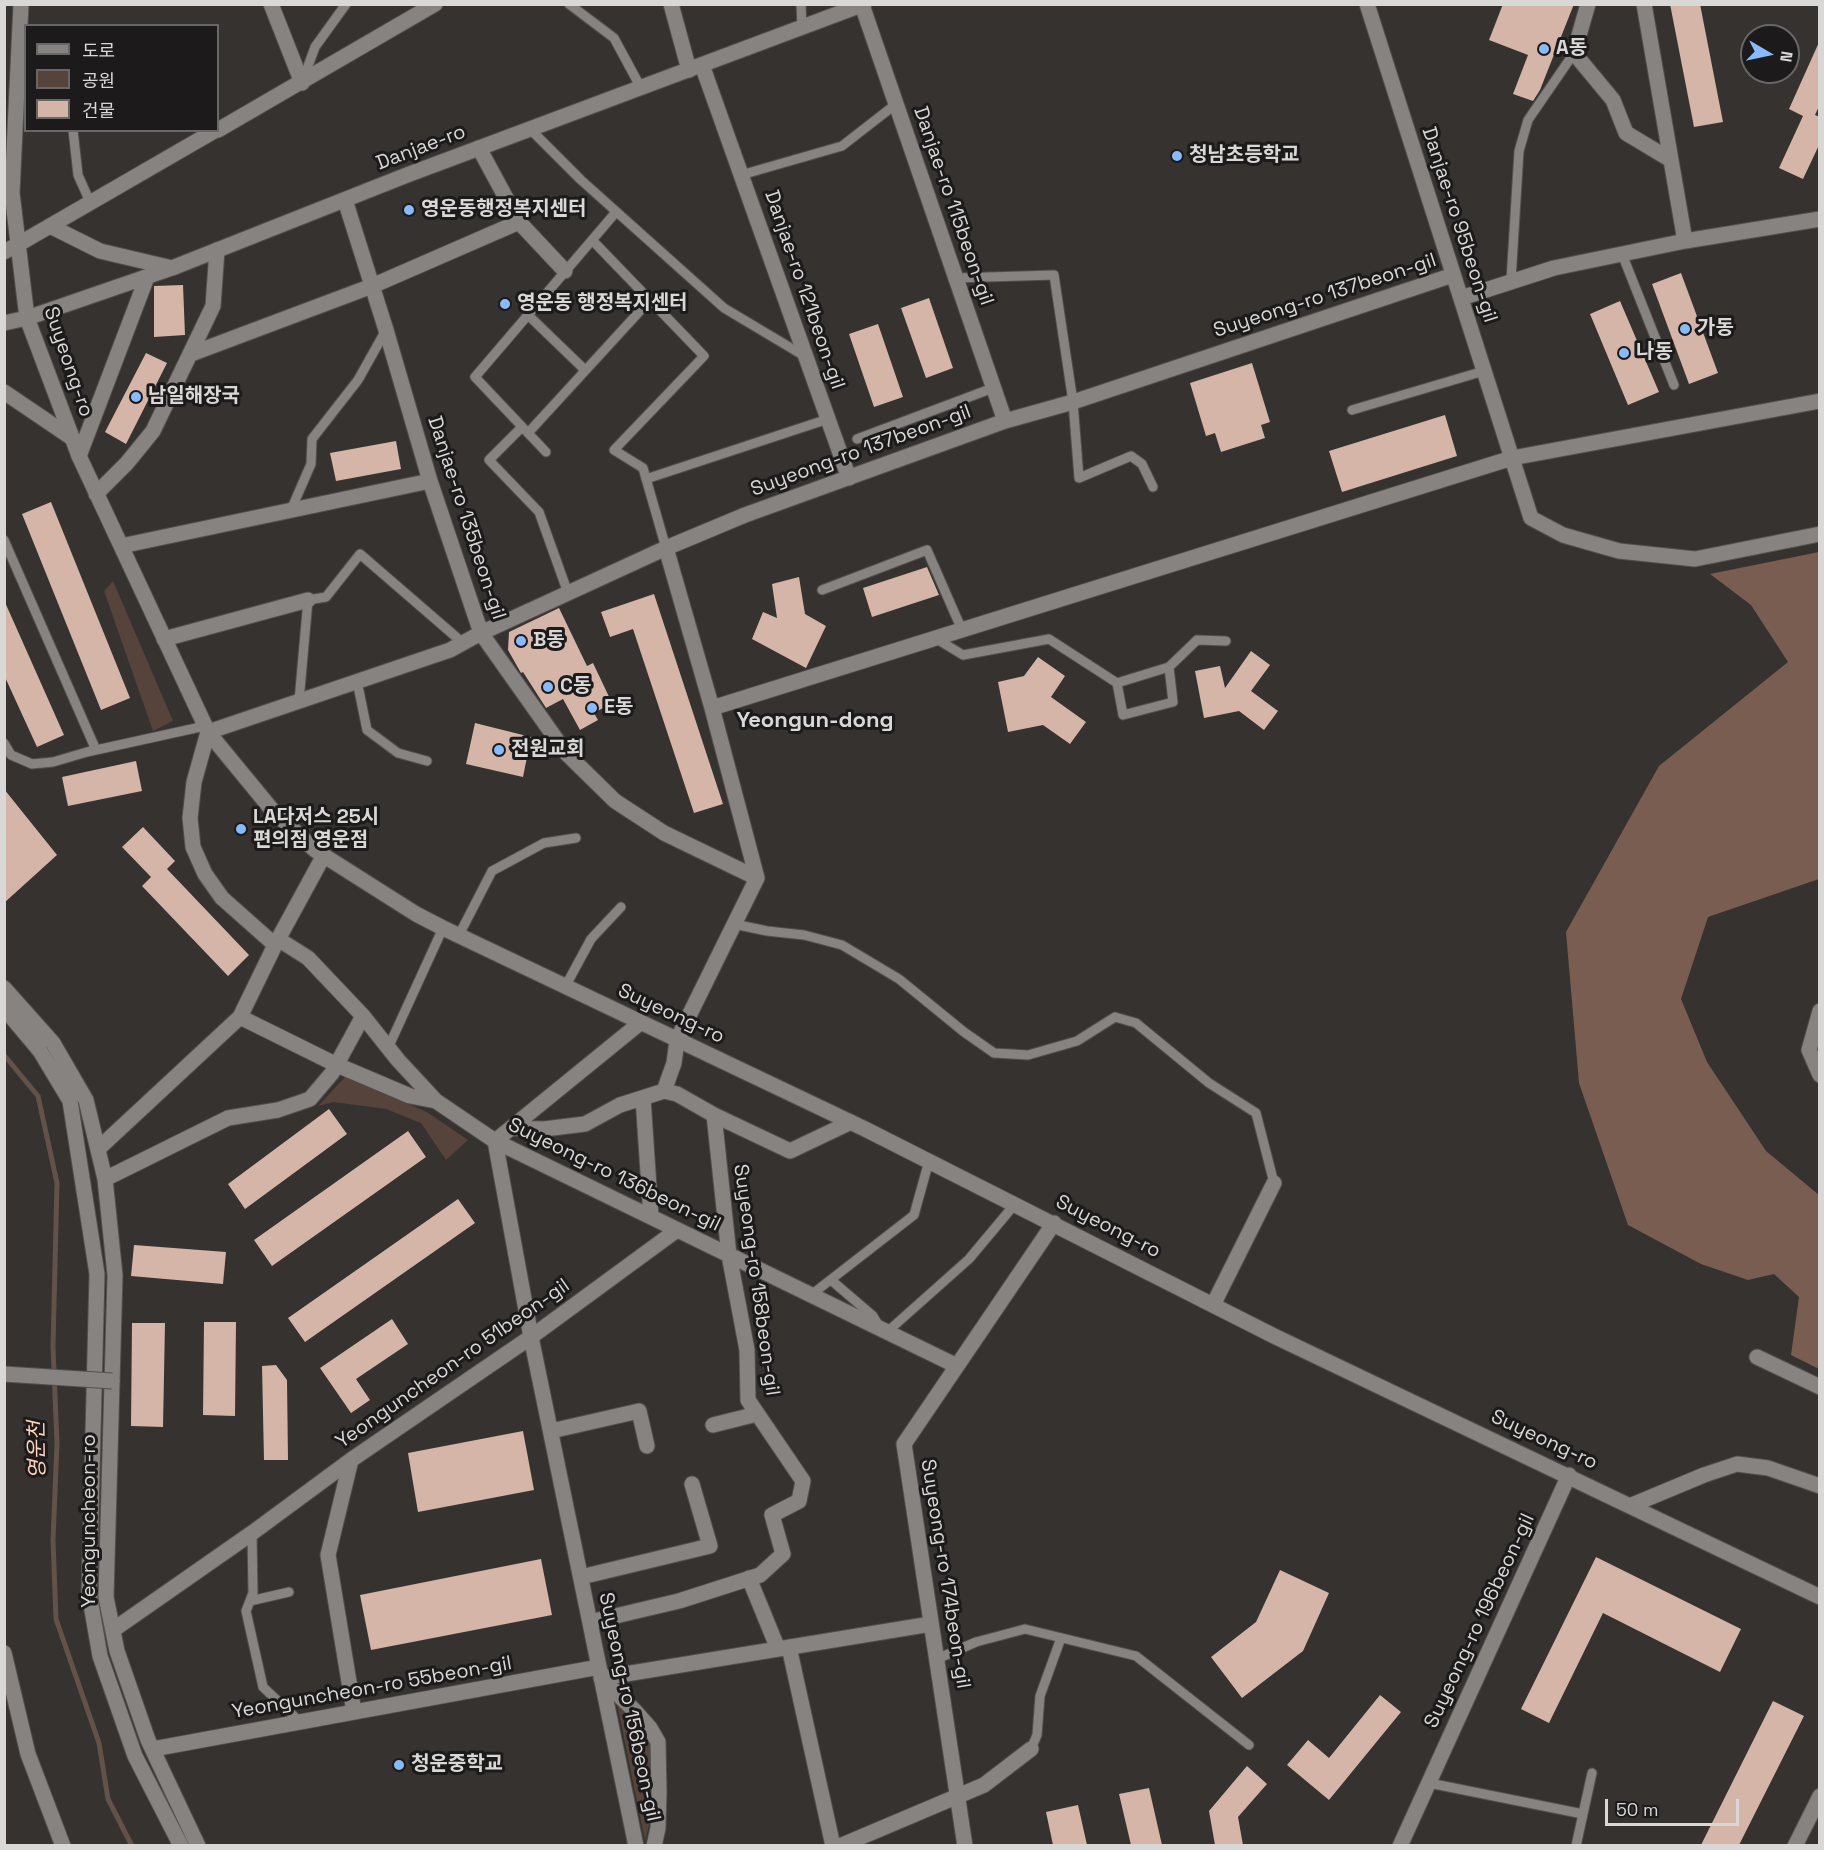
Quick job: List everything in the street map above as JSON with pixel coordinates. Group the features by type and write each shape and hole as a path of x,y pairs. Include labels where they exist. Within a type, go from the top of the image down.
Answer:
{"street":[{"name":"Suyeong-ro","path":"21,4 12,43 11,249 27,318 79,456 207,729 273,811 324,855 416,914 443,928 851,1122 1274,1336 1632,1505 1820,1597"},
{"path":"271,4 302,83"},
{"path":"219,129 302,83 435,4"},
{"path":"671,4 696,67"},
{"name":"Danjae-ro 95beon-gil","path":"1366,4 1531,518 1563,535 1619,552 1695,559 1820,534"},
{"path":"1588,4 1574,53 1613,100 1626,133 1671,160"},
{"path":"1644,4 1685,241"},
{"name":"Danjae-ro","path":"4,324 172,268 479,148 863,5"},
{"name":"Danjae-ro 115beon-gil","path":"863,5 1005,421"},
{"name":"Danjae-ro 121beon-gil","path":"696,67 741,175 849,478"},
{"path":"11,249 213,132"},
{"path":"479,148 519,222 565,271"},
{"name":"Danjae-ro 135beon-gil","path":"345,200 430,481 481,633 566,753 615,801 664,832 757,878"},
{"path":"1461,298 1554,267 1685,241 1820,219"},
{"path":"191,354 372,286 519,222"},
{"path":"50,225 100,251 172,268"},
{"path":"96,494 127,464 153,431 213,306 217,250"},
{"name":"Suyeong-ro 137beon-gil","path":"207,729 299,701 450,650 481,633 666,548 745,515 1005,421 1073,402 1453,275"},
{"path":"79,456 147,277"},
{"path":"4,392 72,438"},
{"path":"712,708 1512,458 1820,401"},
{"path":"120,546 430,481"},
{"path":"512,1128 544,1129 585,1124 620,1105 664,1091 674,1063 677,1040 757,878 712,708 666,548"},
{"path":"164,639 308,600"},
{"name":"Suyeong-ro 136beon-gil","path":"207,729 194,783 190,818 193,847 205,874 222,898 277,942 308,958 363,1016 388,1048 436,1101 495,1141 957,1366"},
{"path":"98,1149 240,1017 324,855"},
{"name":"Yeonguncheon-ro","path":"4,988 53,1043 87,1100 105,1179 115,1275 106,1597 117,1651 153,1749 198,1845"},
{"path":"4,1008 40,1051 70,1101 98,1274 89,1593 100,1656 135,1756 181,1845"},
{"path":"1820,1011 1809,1050 1820,1075"},
{"path":"105,1179 228,1118 278,1110 310,1099 332,1073 363,1016"},
{"name":"Suyeong-ro 136beon-gil","path":"240,1017 337,1065 410,1096 436,1101"},
{"path":"495,1141 640,1023"},
{"name":"Suyeong-ro 158beon-gil","path":"664,1091 677,1094 714,1115 790,1150 851,1122"},
{"path":"643,1098 651,1217"},
{"name":"Suyeong-ro 158beon-gil","path":"714,1115 729,1255 747,1350 748,1400 804,1480 799,1501 772,1515 783,1554 760,1575 749,1578"},
{"name":"Suyeong-ro 156beon-gil","path":"495,1141 531,1337 636,1845"},
{"path":"1213,1305 1274,1183"},
{"name":"Suyeong-ro 174beon-gil","path":"965,1845 904,1444 1054,1223"},
{"name":"Yeonguncheon-ro 51beon-gil","path":"113,1630 252,1533 351,1460 531,1337 677,1230"},
{"path":"1757,1357 1820,1388"},
{"path":"4,1374 112,1381"},
{"path":"551,1431 639,1411 646,1446"},
{"path":"713,1425 757,1414"},
{"path":"351,1460 328,1555 354,1712"},
{"path":"1632,1505 1737,1464 1768,1467 1816,1485"},
{"name":"Suyeong-ro 196beon-gil","path":"1400,1845 1569,1475"},
{"name":"Suyeong-ro 156beon-gil","path":"581,1577 711,1545 692,1484"},
{"path":"590,1622 679,1601 749,1578 784,1648 833,1845"},
{"name":"Yeonguncheon-ro 55beon-gil","path":"153,1749 354,1712 931,1624"},
{"path":"4,1653 28,1754 63,1845"},
{"path":"600,1673 650,1728 658,1743 658,1828 654,1845"},
{"path":"840,1845 984,1785 1031,1749"},
{"path":"1795,1845 1820,1796"}],"lane":[{"path":"302,83 315,47 346,4"},
{"path":"569,4 614,38 641,88"},
{"path":"801,4 802,28"},
{"path":"1511,280 1519,151 1528,120 1574,53"},
{"name":"Danjae-ro 121beon-gil","path":"741,175 842,146 896,104"},
{"path":"530,129 616,212 724,308 806,357"},
{"path":"73,132 78,175 90,202"},
{"path":"546,452 475,377 616,212"},
{"path":"592,240 704,356 614,450 643,468 666,548"},
{"path":"1622,254 1674,386"},
{"path":"956,278 1054,274 1073,402 1079,478 1131,456 1142,464 1153,487"},
{"path":"568,593 539,512 489,460 525,430 650,300"},
{"path":"528,315 585,370"},
{"path":"291,510 311,464 312,439 358,380 386,330"},
{"path":"1352,410 1484,371"},
{"path":"857,439 993,388"},
{"name":"Danjae-ro 121beon-gil","path":"646,479 828,419"},
{"path":"4,540 96,750"},
{"path":"822,590 927,550 962,630"},
{"path":"299,701 308,600 326,597 360,554 463,643"},
{"path":"935,638 963,655 1048,639 1116,683 1123,715 1173,702 1169,667"},
{"path":"1116,683 1169,667 1197,640 1226,641"},
{"path":"357,681 367,730 398,753 427,761"},
{"path":"4,743 10,755 32,764 53,762 96,750 207,729"},
{"path":"459,935 492,871 544,843 576,838"},
{"path":"565,987 591,939 621,906"},
{"path":"734,924 767,932 804,935 842,945 899,979 964,1032 994,1053 1028,1055 1077,1041 1115,1017 1136,1023 1209,1083 1256,1113 1274,1183"},
{"path":"388,1048 443,928"},
{"path":"811,1295 914,1215 929,1161"},
{"path":"831,1280 873,1316 884,1330 969,1259 1016,1204"},
{"path":"252,1533 253,1593 246,1611 263,1687 300,1722"},
{"path":"250,1601 289,1592"},
{"path":"937,1659 976,1642 1025,1629 1136,1656 1249,1745"},
{"path":"1031,1749 1037,1735 1040,1696 1061,1638"},
{"path":"1576,1845 1592,1773"},
{"path":"1429,1783 1583,1814"}],"green space":[{"path":"113,581 173,721 153,731 104,591"},
{"path":"345,1077 427,1112 468,1140 446,1160 421,1123 386,1109 333,1102 318,1106"},
{"path":"617,1703 641,1724 651,1746 653,1809 645,1841"}],"shaded area":[{"path":"1819,552 1819,879 1708,917 1681,999 1707,1062 1766,1151 1819,1195 1819,1369 1791,1355 1799,1297 1774,1274 1748,1280 1701,1264 1628,1225 1579,1083 1566,932 1659,766 1788,662 1751,605 1710,574"}],"building":[{"path":"1503,4 1574,4 1540,90 1533,101 1513,94 1528,55 1489,40"},
{"path":"1670,4 1700,4 1723,122 1694,127"},
{"path":"1820,40 1820,104 1815,115 1820,117 1820,143 1803,179 1779,168 1803,116 1789,109"},
{"name":"가동","path":"1681,273 1718,373 1689,384 1652,284"},
{"path":"183,285 185,335 154,337 154,286"},
{"path":"929,298 953,368 926,378 901,308"},
{"name":"나동","path":"1620,301 1659,392 1628,405 1590,314"},
{"path":"878,324 903,397 874,407 849,334"},
{"name":"남일해장국","path":"146,353 167,363 126,444 105,432"},
{"path":"1252,363 1270,422 1261,425 1265,438 1221,452 1215,433 1206,436 1190,383"},
{"path":"1445,415 1457,456 1342,492 1329,451"},
{"path":"396,441 401,469 336,481 330,453"},
{"path":"51,502 130,698 101,710 22,514"},
{"path":"927,567 939,595 872,617 863,588"},
{"path":"799,577 805,614 826,626 806,668 752,639 763,612 777,618 772,584"},
{"path":"654,594 723,804 694,813 633,629 610,637 601,612"},
{"path":"4,600 64,735 37,747 4,675"},
{"path":"559,608 587,666 593,663 612,703 594,713 598,720 580,730 563,699 546,708 508,650 509,632"},
{"path":"1251,651 1270,665 1251,691 1278,711 1264,730 1239,711 1204,718 1195,671 1220,666 1225,688"},
{"path":"1038,657 1065,676 1051,697 1086,722 1070,744 1043,725 1008,732 998,682 1024,676"},
{"name":"전원교회","path":"475,723 531,737 523,777 466,764"},
{"path":"136,761 142,791 68,806 62,777"},
{"path":"4,789 57,855 4,903"},
{"path":"143,827 175,861 167,869 249,955 228,976 142,886 151,877 122,847"},
{"path":"329,1109 347,1134 245,1209 228,1184"},
{"path":"408,1131 426,1157 272,1266 254,1240"},
{"path":"458,1199 475,1223 305,1342 288,1318"},
{"path":"134,1245 226,1252 223,1284 131,1276"},
{"path":"392,1319 408,1344 356,1379 370,1400 351,1413 320,1368"},
{"path":"204,1322 236,1322 235,1416 203,1415"},
{"path":"132,1323 165,1323 163,1427 131,1426"},
{"path":"276,1365 287,1380 288,1460 264,1460 262,1366"},
{"path":"523,1431 534,1490 418,1512 408,1453"},
{"path":"1596,1557 1741,1629 1720,1672 1603,1613 1549,1723 1521,1709"},
{"path":"541,1559 552,1615 371,1650 360,1595"},
{"path":"1280,1570 1329,1593 1303,1651 1242,1698 1211,1657 1256,1622"},
{"path":"1380,1695 1401,1712 1329,1800 1287,1765 1308,1740 1329,1758"},
{"path":"1773,1701 1804,1716 1739,1845 1701,1845"},
{"path":"1247,1766 1267,1784 1238,1817 1243,1845 1215,1845 1209,1811"},
{"path":"1149,1788 1162,1845 1131,1845 1119,1794"},
{"path":"1078,1805 1087,1845 1053,1845 1046,1812"}],"waterway":[{"name":"영운천","path":"4,1055 38,1096 57,1183 53,1347 57,1443 53,1540 56,1619 99,1743 108,1799 132,1846"}],"place":[{"name":"A동","path":"1544,49"},
{"name":"청남초등학교","path":"1177,156"},
{"name":"영운동행정복지센터","path":"409,210"},
{"name":"영운동 행정복지센터","path":"505,304"},
{"name":"가동","path":"1685,329"},
{"name":"나동","path":"1624,353"},
{"name":"남일해장국","path":"136,397"},
{"name":"B동","path":"521,641"},
{"name":"C동","path":"548,687"},
{"name":"E동","path":"592,708"},
{"name":"전원교회","path":"499,750"},
{"name":"LA다저스 25시 편의점 영운점","path":"241,829"},
{"name":"청운중학교","path":"399,1765"}],"district":[{"name":"Yeongun-dong","path":"815,721"}]}
